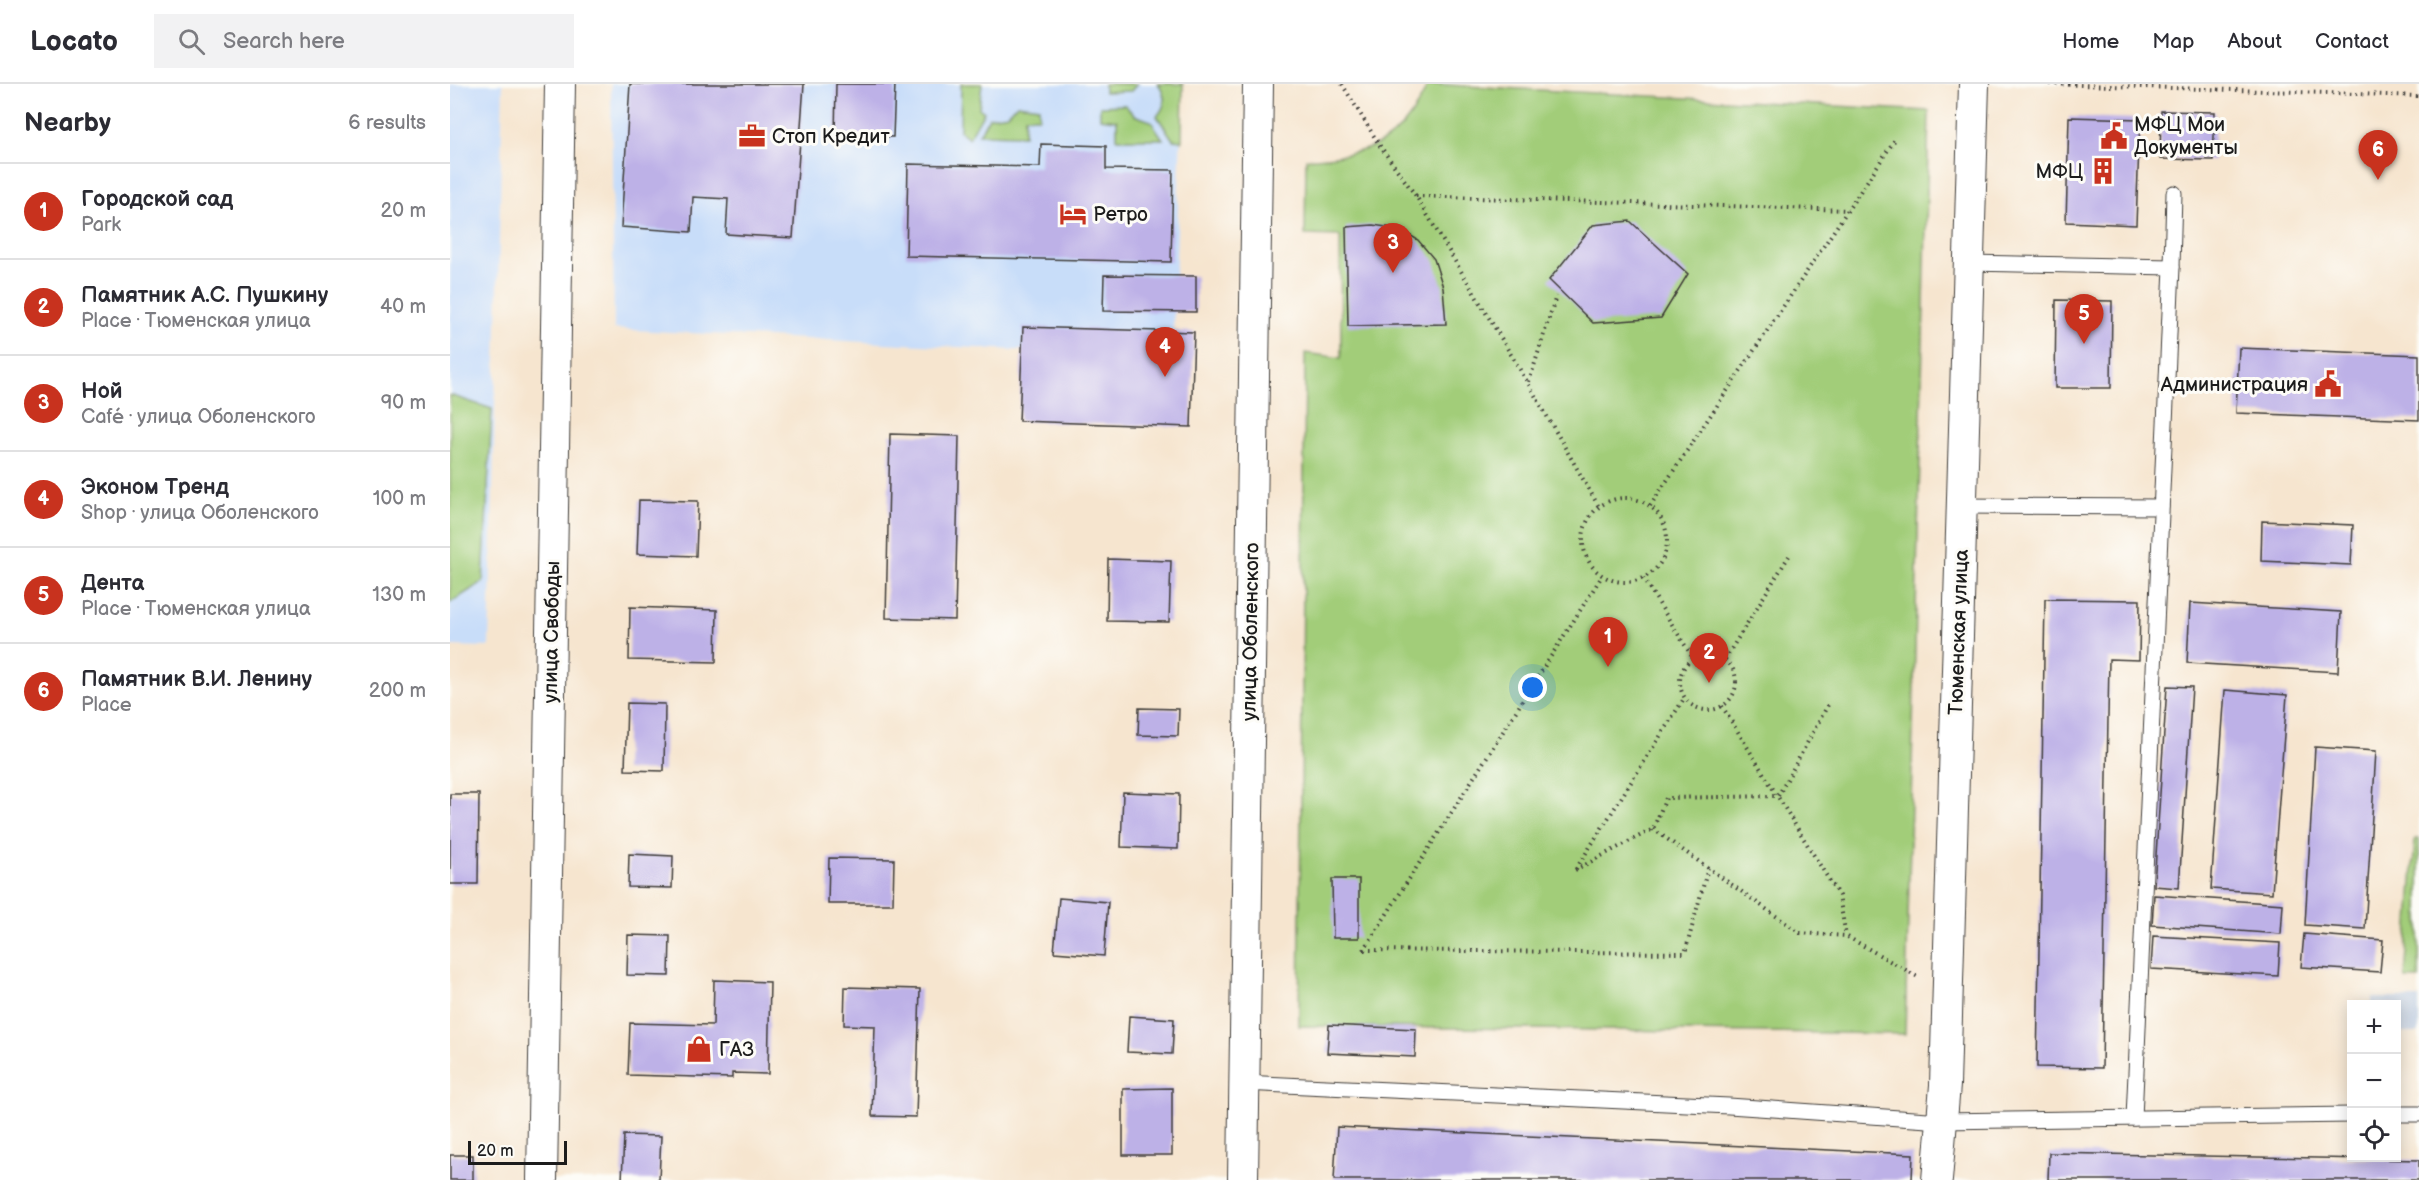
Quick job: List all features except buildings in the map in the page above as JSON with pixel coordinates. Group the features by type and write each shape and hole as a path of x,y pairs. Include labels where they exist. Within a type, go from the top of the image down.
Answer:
{"street":[{"name":"улица Свободы","path":"542,1180 560,84"},
{"name":"улица Оболенского","path":"1243,1180 1258,84"},
{"name":"Тюменская улица","path":"1937,1180 1948,993 1974,84"}],"lane":[{"path":"2134,1118 2174,193"},
{"path":"1969,263 2172,267"},
{"path":"1962,506 2161,507"},
{"path":"1244,1083 1729,1106 1942,1121 2347,1115"},
{"path":"2401,1114 2419,1114"}],"path":[{"path":"1342,84 1380,146 1416,196 1599,507"},
{"path":"2050,84 2419,96"},
{"path":"1650,506 1896,138"},
{"path":"1416,196 1849,210"},
{"path":"1528,383 1556,296"},
{"path":"1624,498 1637,500 1650,506 1660,517 1666,530 1667,544 1663,558 1655,569 1643,578 1630,582 1616,581 1602,576 1592,567 1583,542 1590,517 1599,507 1624,498"},
{"path":"1725,659 1789,556"},
{"path":"1602,576 1364,950 1685,952 1708,868"},
{"path":"1643,578 1693,658"},
{"path":"1709,654 1725,659 1731,666 1736,683 1730,700 1722,706 1706,709 1698,707 1685,697 1680,680 1686,664 1693,658 1709,654"},
{"path":"1685,697 1575,870 1653,829 1666,798 1778,796"},
{"path":"1778,796 1828,705"},
{"path":"1722,706 1839,896 1846,936"},
{"path":"1653,829 1800,933 1846,936 1948,993"}],"shaded area":[{"path":"450,84 503,84 489,647 450,646"},
{"path":"611,84 1183,84 1172,358 614,329"},
{"path":"2372,998 2419,998 2419,1033 2401,1033 2401,1000 2372,1000"}],"green space":[{"path":"961,84 982,84 979,108 984,112 969,138 960,131"},
{"path":"1104,84 1137,84 1131,91 1104,92"},
{"path":"1158,84 1183,84 1182,141 1173,140 1157,116 1164,100"},
{"path":"1428,84 1929,111 1905,1034 1299,1026 1305,353 1341,358 1340,236 1305,235 1306,159 1347,154 1365,150 1380,143 1406,122 1418,105"},
{"path":"1017,104 1039,107 1039,117 1025,117 1024,135 979,134 989,117 1008,114"},
{"path":"1125,105 1134,115 1151,121 1163,139 1117,139 1117,120 1100,118 1100,106"},
{"path":"450,395 492,409 483,582 450,603"},
{"path":"2415,839 2419,839 2419,979 2405,979"}],"place":[{"name":"Стоп Кредит","path":"752,136"},
{"name":"МФЦ Мои Документы","path":"2114,136"},
{"name":"МФЦ","path":"2103,171"},
{"name":"Памятник В.И. Ленину","path":"2378,180"},
{"name":"Ретро","path":"1073,214"},
{"name":"Ной","path":"1393,273"},
{"name":"Дента","path":"2084,344"},
{"name":"Эконом Тренд","path":"1165,377"},
{"name":"Администрация","path":"2328,384"},
{"name":"Городской сад","path":"1608,667"},
{"name":"Памятник А.С. Пушкину","path":"1709,683"},
{"name":"ГАЗ","path":"699,1049"}]}
